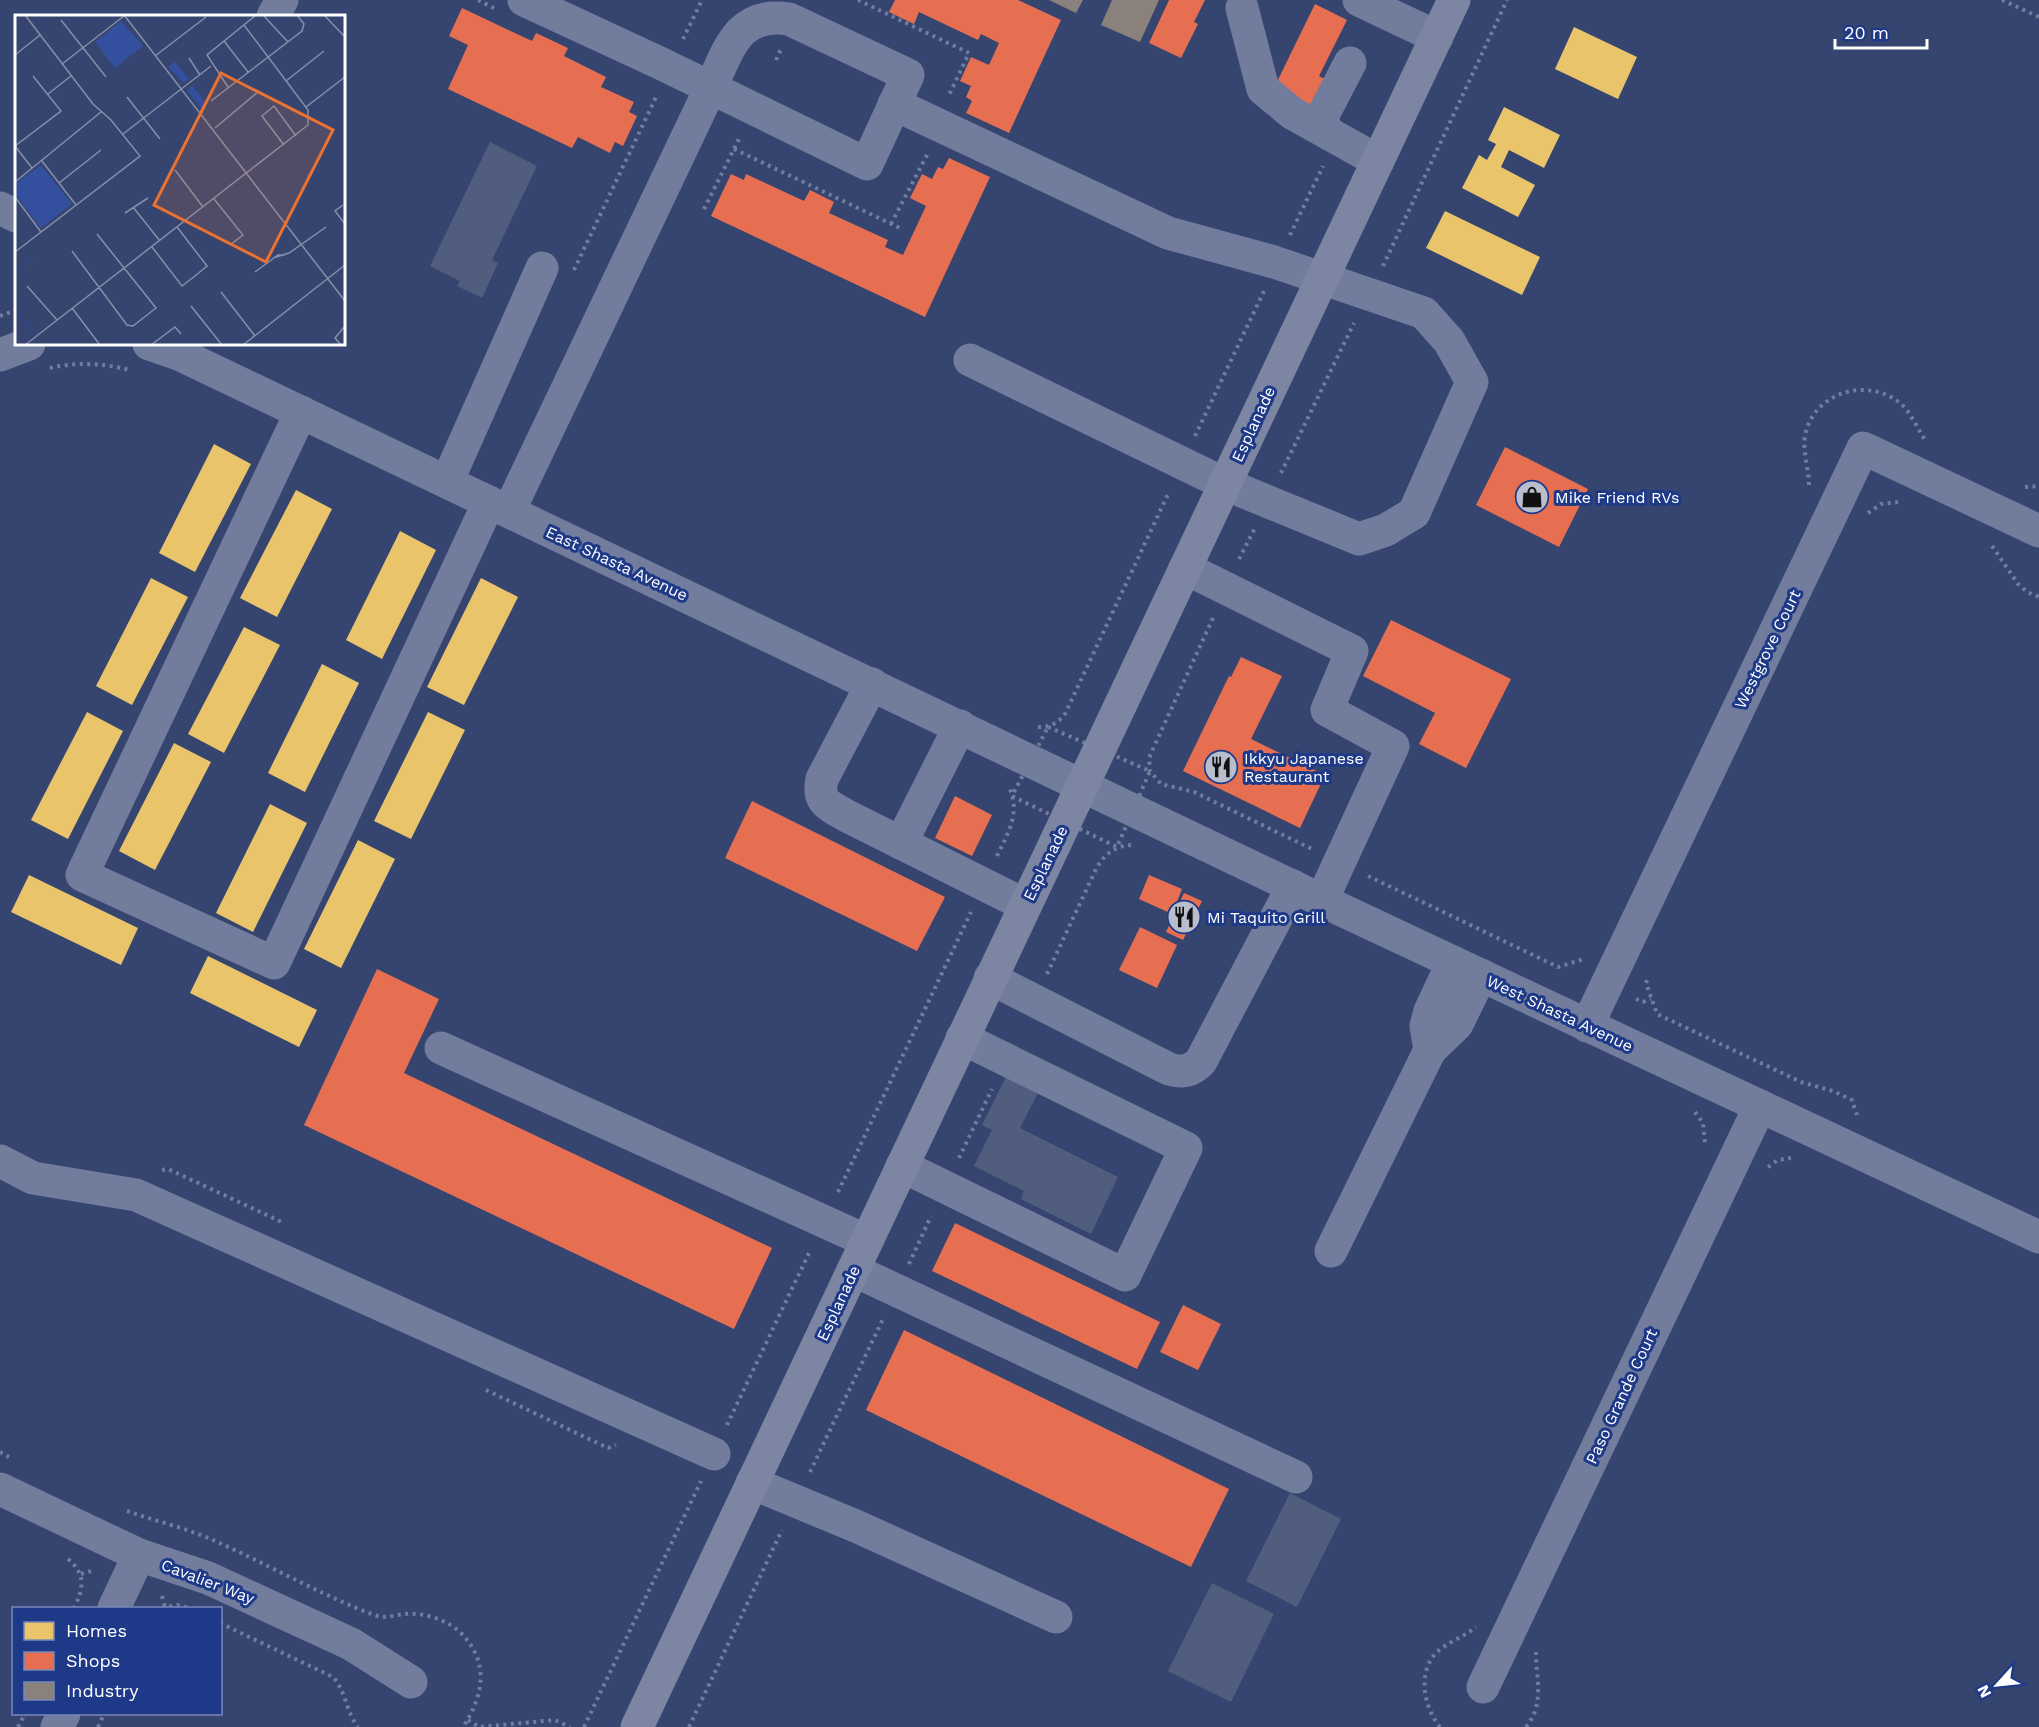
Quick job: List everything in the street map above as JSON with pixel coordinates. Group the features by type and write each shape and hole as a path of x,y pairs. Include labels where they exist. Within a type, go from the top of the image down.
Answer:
{"main road":[{"name":"Esplanade","path":"637,1727 1454,0"}],"street":[{"path":"274,15 282,0"},
{"path":"1359,0 1437,38"},
{"path":"301,412 82,875 274,963 499,506 711,87 739,33 760,19 773,17 789,19 908,75 867,164 711,87 512,5"},
{"path":"1242,8 1263,89 1292,113 1378,161"},
{"path":"1333,136 1324,127 1323,115 1350,63"},
{"path":"894,104 1168,233 1277,263 1424,313 1449,341 1472,382 1414,513 1386,530 1359,539 1225,484 970,360"},
{"path":"0,208 15,216"},
{"path":"447,482 556,274"},
{"name":"East Shasta Avenue","path":"141,357 183,349 301,412 1083,785"},
{"path":"0,355 38,356"},
{"name":"Westgrove Court","path":"1587,1026 1863,448 2039,531"},
{"path":"1185,568 1352,651 1327,710 1394,746 1322,900"},
{"path":"872,684 822,779 820,791 823,800 833,808 1025,905"},
{"path":"901,843 960,726"},
{"name":"West Shasta Avenue","path":"1083,785 1587,1026 2039,1237"},
{"path":"990,978 1169,1069 1178,1071 1195,1068 1293,886"},
{"path":"1331,1251 1430,1050 1457,1024 1467,969"},
{"path":"902,1166 1125,1275 1186,1148 962,1038"},
{"path":"441,1048 860,1256 896,1290 1296,1477"},
{"name":"Paso Grande Court","path":"1483,1687 1760,1106"},
{"path":"0,1161 33,1178 136,1195 714,1454"},
{"path":"752,1483 868,1532 1056,1617"},
{"name":"Cavalier Way","path":"0,1489 140,1555 208,1578 351,1644 411,1682"},
{"path":"114,1607 140,1555"}],"path":[{"path":"478,0 512,5"},
{"path":"1507,0 1369,294 1226,588 1149,758 1150,771 1161,784 1194,792 1558,968 1591,956"},
{"path":"2002,0 2039,17"},
{"path":"556,274 660,88"},
{"path":"704,209 742,133"},
{"path":"1065,714 1277,263 1333,136"},
{"path":"734,149 902,229"},
{"path":"891,224 909,191"},
{"path":"0,316 15,310"},
{"path":"38,356 79,364 104,365 141,357"},
{"path":"1809,486 1804,444 1809,423 1821,406 1838,394 1870,389 1892,398 1907,411 1925,440 1931,445"},
{"path":"2022,487 2039,486"},
{"path":"1862,520 1881,504 1904,502"},
{"path":"1987,542 2000,554 2018,584 2027,592 2039,597"},
{"path":"1034,1000 1096,867 1117,847 1140,845"},
{"path":"1650,973 1646,983 1657,1014 1801,1082 1833,1091 1852,1100 1856,1115 1867,1120"},
{"path":"689,1727 1006,1060"},
{"path":"1691,1107 1703,1123 1705,1143 1703,1150"},
{"path":"1764,1169 1778,1160 1795,1157"},
{"path":"0,1452 10,1457"},
{"path":"118,1508 211,1539 378,1616 422,1614 449,1624 460,1632 470,1646 478,1660 481,1674 481,1689 476,1704 463,1727"},
{"path":"62,1556 77,1567 83,1581 74,1607"},
{"path":"167,1607 177,1605 186,1607"},
{"path":"222,1624 333,1677 340,1687 348,1712 357,1727"},
{"path":"1440,1727 1430,1713 1426,1702 1425,1689 1430,1664 1436,1654 1479,1624"},
{"path":"1526,1727 1534,1714 1539,1691 1536,1648"},
{"path":"468,1720 478,1727 555,1720 570,1727"}],"building: Homes":[{"path":"1574,27 1637,57 1618,99 1555,69"},
{"path":"1504,107 1560,135 1544,168 1509,150 1501,167 1535,185 1518,217 1462,188 1479,155 1487,160 1496,144 1488,140"},
{"path":"1445,211 1540,257 1522,295 1426,248"},
{"path":"214,444 251,464 195,572 159,553"},
{"path":"296,490 332,509 277,617 240,598"},
{"path":"400,531 436,550 382,659 346,640"},
{"path":"151,578 188,597 132,705 96,686"},
{"path":"481,578 518,597 464,705 427,687"},
{"path":"244,627 280,645 224,753 188,734"},
{"path":"322,664 359,683 305,792 268,773"},
{"path":"87,712 123,731 68,839 31,820"},
{"path":"428,712 465,730 411,839 374,821"},
{"path":"174,743 211,762 155,870 119,851"},
{"path":"270,804 307,823 253,932 216,913"},
{"path":"358,840 395,859 341,968 304,949"},
{"path":"29,875 138,928 121,965 11,912"},
{"path":"208,956 317,1010 299,1047 190,993"}],"building: Shops":[{"path":"895,0 1018,0 1061,20 1009,133 966,113 972,101 966,97 971,86 960,81 971,57 989,65 999,43 981,34 978,40 919,12 914,24 889,12"},
{"path":"1169,0 1205,0 1194,22 1198,24 1181,58 1149,43"},
{"path":"1315,4 1347,20 1319,76 1330,82 1315,112 1273,90"},
{"path":"462,8 532,41 536,33 568,48 564,56 606,77 601,87 634,102 629,112 637,116 623,146 615,142 610,153 578,137 572,148 448,89 468,45 449,36"},
{"path":"949,158 990,177 925,317 711,216 731,174 744,180 746,174 804,201 810,190 834,202 829,213 888,240 885,247 903,255 926,206 910,198 922,174 932,179 938,167 943,169"},
{"name":"Mike Friend RVs","path":"1505,447 1588,489 1559,547 1476,505"},
{"path":"1391,620 1511,679 1466,768 1419,744 1435,713 1363,676"},
{"path":"1241,657 1282,676 1251,739 1325,775 1300,828 1183,771 1229,676 1231,677"},
{"path":"955,796 992,815 972,856 935,838"},
{"path":"752,801 945,897 917,951 725,858"},
{"path":"1149,875 1182,889 1172,914 1139,899"},
{"name":"Mi Taquito Grill","path":"1184,893 1202,901 1183,940 1166,932"},
{"path":"1140,927 1177,945 1157,988 1119,970"},
{"path":"377,969 439,999 404,1073 772,1248 734,1329 304,1125"},
{"path":"955,1223 1160,1322 1137,1369 932,1271"},
{"path":"1183,1305 1221,1324 1198,1370 1160,1352"},
{"path":"904,1330 1229,1489 1191,1567 866,1410"}],"building: Industry":[{"path":"1049,0 1083,0 1076,13"},
{"path":"1112,0 1159,0 1140,42 1101,25"}],"building: Other":[{"path":"490,142 537,166 492,260 498,263 482,298 457,286 460,281 430,266"},
{"path":"1009,1071 1041,1087 1020,1128 1118,1177 1091,1234 1021,1199 1024,1191 974,1166 992,1130 982,1125"},
{"path":"1290,1493 1341,1519 1297,1607 1246,1581"},
{"path":"1212,1583 1274,1614 1231,1702 1168,1671"}],"place":[{"name":"Mike Friend RVs","path":"1532,497"},
{"name":"Ikkyu Japanese Restaurant","path":"1221,767"},
{"name":"Mi Taquito Grill","path":"1184,917"}]}
